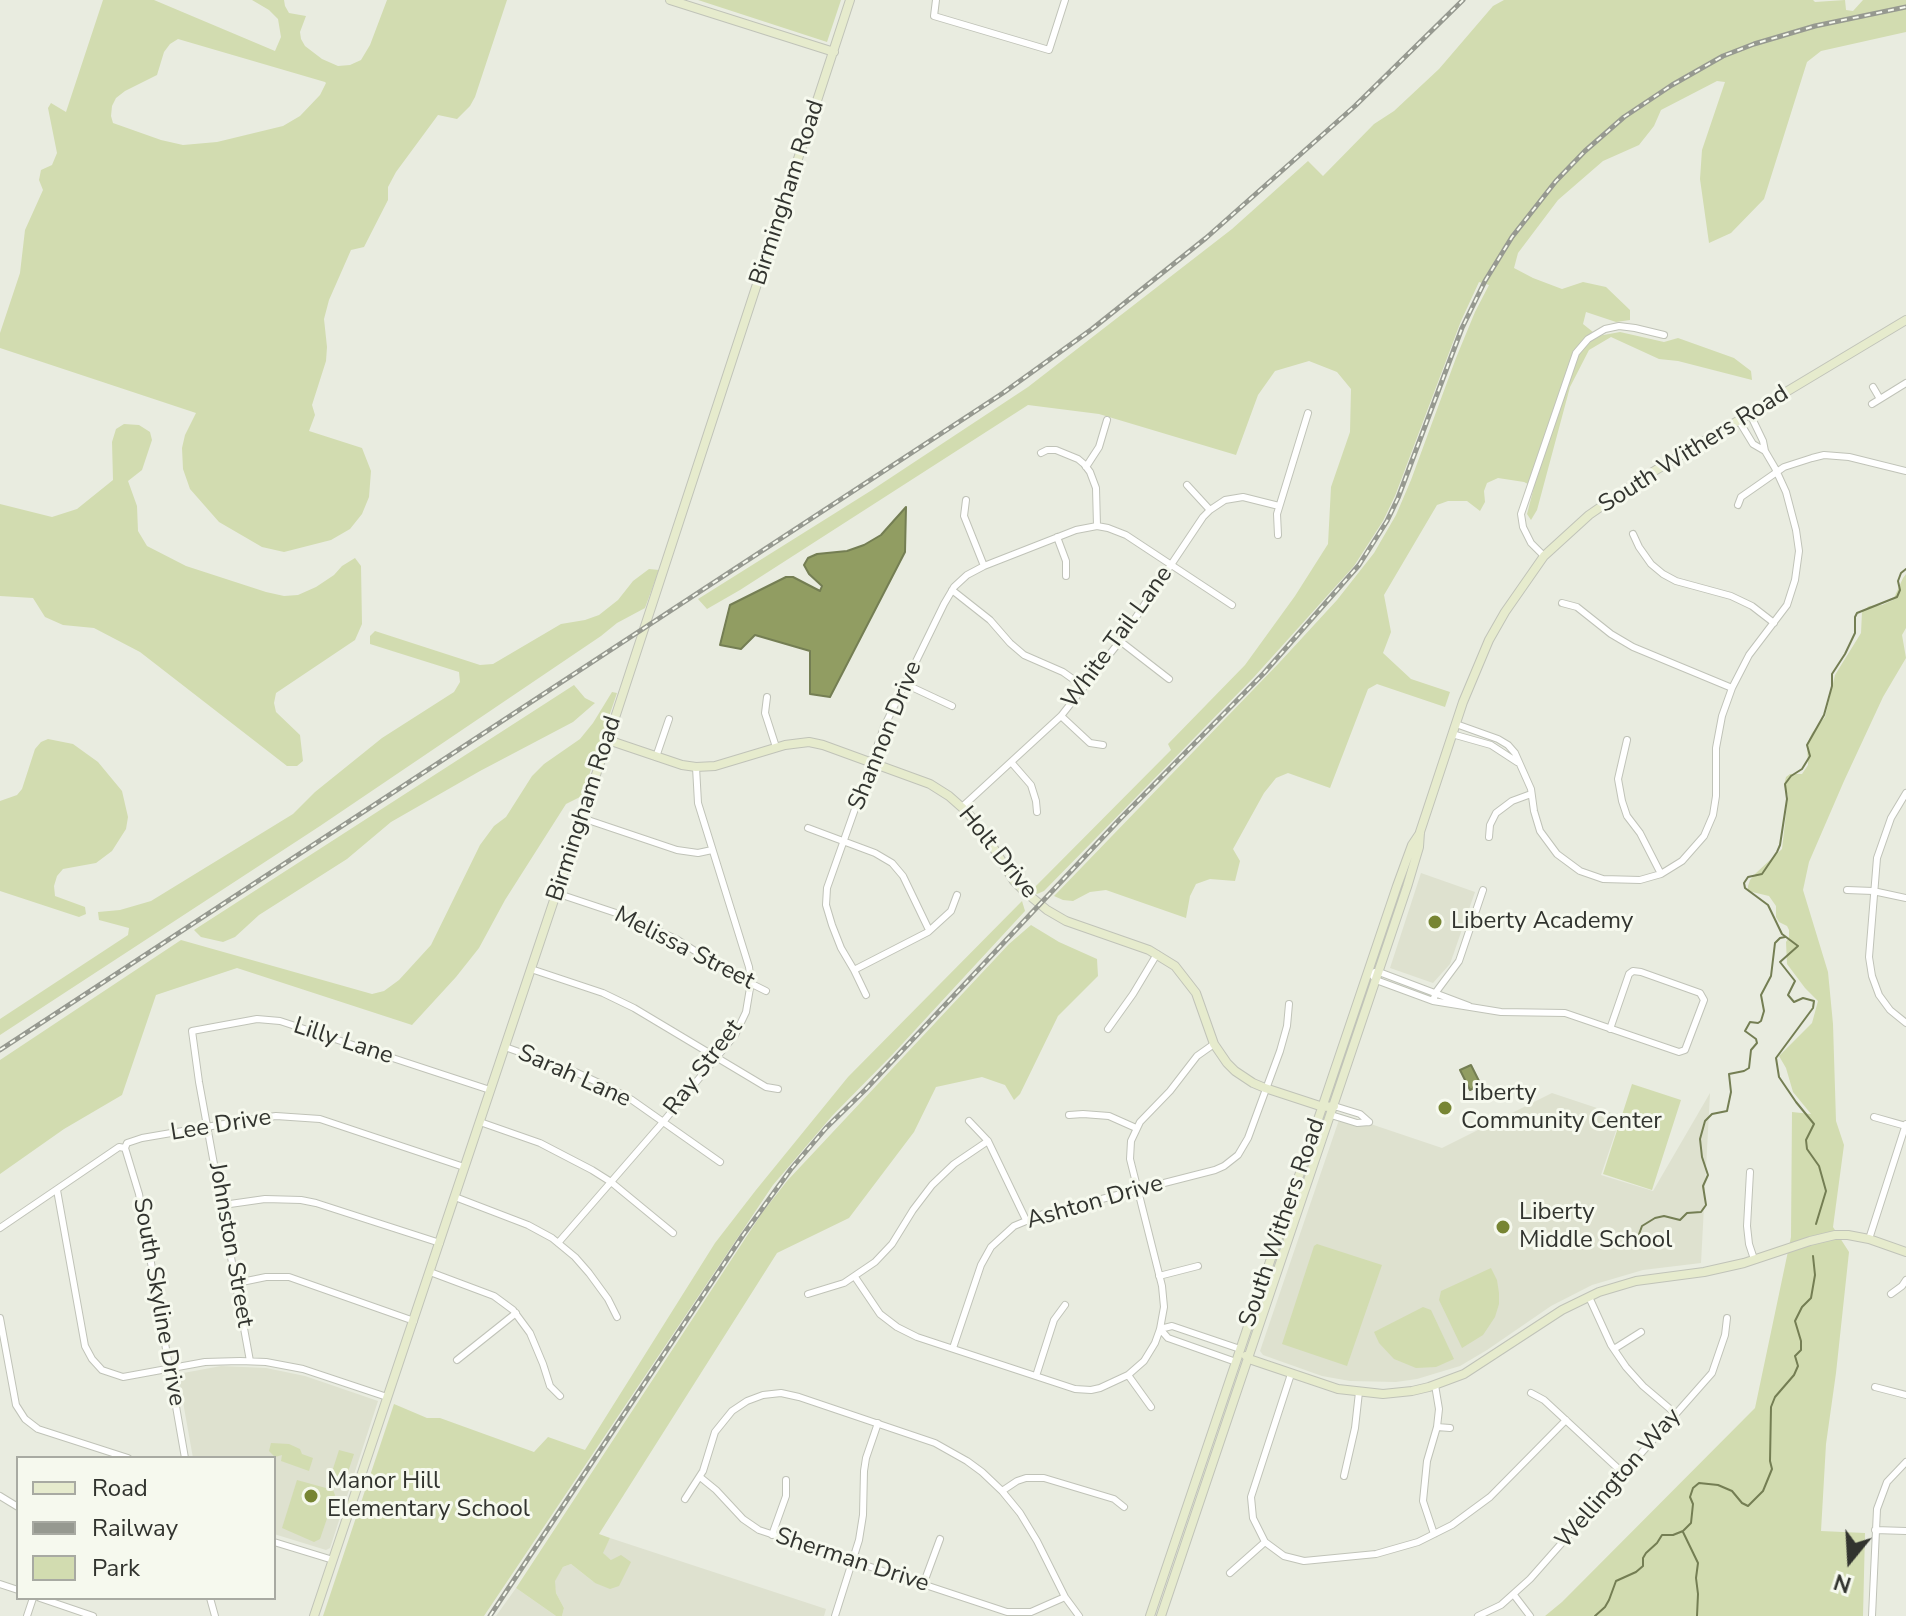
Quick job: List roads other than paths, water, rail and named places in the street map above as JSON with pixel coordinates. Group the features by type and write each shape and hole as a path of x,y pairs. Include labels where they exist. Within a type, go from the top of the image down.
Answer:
{"street":[{"path":"670,0 834,52"},
{"name":"Birmingham Road","path":"314,1616 608,740 850,0"},
{"path":"936,0 934,16 1049,50 1065,0"},
{"name":"South Withers Road","path":"1161,1616 1332,1111 1412,845 1420,832 1475,671 1505,612 1544,556 1589,515 1641,479 1906,320"},
{"path":"1544,556 1531,543 1521,514 1576,353 1588,339 1605,329 1619,326 1664,335"},
{"path":"1872,404 1906,383"},
{"path":"1873,387 1880,399"},
{"path":"1278,535 1277,514 1308,413"},
{"path":"1452,734 1491,745 1517,762 1525,773 1540,831 1557,854 1580,871 1603,879 1640,880 1661,874 1690,853 1709,826 1715,807 1718,736 1732,688 1749,655 1787,605 1799,551 1791,509 1750,414"},
{"path":"1086,467 1099,447 1107,420"},
{"path":"1739,421 1753,444 1765,451"},
{"path":"1041,453 1056,450 1078,459 1090,472 1096,488 1097,526 1126,535 1232,605"},
{"path":"1738,505 1741,497 1784,467 1824,455 1849,457 1906,471"},
{"path":"1187,485 1210,510 1225,500 1243,497 1279,506"},
{"path":"966,500 964,516 984,566"},
{"name":"White Tail Lane","path":"962,807 1061,716 1120,641 1210,510"},
{"name":"Shannon Drive","path":"866,995 841,948 825,900 829,880 884,727 905,684 952,590 967,575 1057,537 1097,526"},
{"path":"1633,534 1651,564 1663,574 1676,581 1731,596 1752,606 1774,623"},
{"path":"1057,537 1066,561 1066,576"},
{"path":"952,590 990,620 1024,655 1063,672 1084,687"},
{"path":"1562,603 1577,607 1633,647 1732,688"},
{"path":"1120,641 1169,679"},
{"path":"905,684 952,706"},
{"path":"767,697 765,713 776,747"},
{"path":"1061,716 1090,743 1103,745"},
{"path":"656,757 669,719"},
{"path":"1456,724 1485,733 1508,745 1515,753 1517,762"},
{"name":"Holt Drive","path":"608,740 696,767 715,766 776,747 809,742 930,784 962,807 985,834 1014,881 1039,904 1066,921 1157,954 1175,966 1190,983 1201,1004 1214,1044 1235,1071 1265,1088 1323,1107 1357,1123 1369,1122 1360,1114 1332,1111"},
{"path":"1627,740 1618,779 1622,801 1627,816 1661,874"},
{"path":"1011,762 1031,785 1037,812"},
{"name":"Ray Street","path":"558,1243 735,1035 746,1012 751,982 749,967 698,803 696,767"},
{"path":"1906,793 1880,844 1873,891 1869,957 1872,976 1885,1003 1906,1023"},
{"path":"1489,837 1496,813 1512,801 1531,794"},
{"path":"582,818 677,850 698,853 712,850"},
{"path":"808,828 883,856 892,863 903,876 929,930"},
{"path":"1433,1001 1459,961 1483,890"},
{"path":"1847,890 1873,891 1906,898"},
{"name":"Melissa Street","path":"556,893 634,919 676,939 730,973 766,991"},
{"path":"854,970 929,930 951,911 957,895"},
{"path":"1108,1029 1144,979 1157,954"},
{"path":"531,969 603,993 634,1008 766,1087 778,1089"},
{"path":"1374,974 1433,1001 1501,1012 1565,1013 1610,1029 1679,1052 1685,1050 1704,1000 1700,993 1633,971 1629,974 1610,1029"},
{"path":"1374,974 1436,992 1472,1007"},
{"name":"South Withers Road","path":"1150,1616 1323,1107 1374,974"},
{"name":"Ashton Drive","path":"953,1348 977,1274 986,1256 1006,1232 1043,1214 1215,1170 1238,1155 1248,1138 1284,1040 1289,1004"},
{"name":"Lilly Lane","path":"192,1031 257,1019 280,1021 490,1090"},
{"name":"Johnston Street","path":"192,1031 250,1361"},
{"path":"855,1277 873,1305 888,1321 907,1333 1083,1390 1111,1385 1128,1375 1150,1352 1160,1329 1164,1307 1130,1151 1136,1128 1197,1056 1214,1044"},
{"name":"Sarah Lane","path":"505,1047 593,1079 632,1100 720,1162"},
{"path":"1069,1115 1109,1116 1136,1128"},
{"name":"Lee Drive","path":"0,1228 119,1147 125,1148 127,1143 276,1116 320,1119 464,1167"},
{"path":"1869,1239 1906,1125 1874,1117"},
{"path":"969,1121 988,1141 1026,1220"},
{"path":"480,1122 540,1143 580,1163 611,1182 673,1233"},
{"path":"808,1294 832,1288 855,1277 875,1262 892,1244 922,1197 942,1174 988,1141"},
{"name":"South Skyline Drive","path":"125,1148 139,1194 185,1456"},
{"path":"1750,1172 1747,1226 1754,1259"},
{"path":"57,1190 85,1346 92,1359 108,1373 123,1377 205,1362 250,1361 303,1369 387,1397"},
{"path":"455,1197 528,1225 558,1243 599,1285 617,1317"},
{"path":"223,1205 276,1198 301,1200 440,1243"},
{"path":"1160,1329 1172,1326 1240,1349 1249,1359 1338,1389 1399,1393 1435,1385 1464,1374 1542,1322 1589,1297 1636,1281 1704,1272 1822,1237 1848,1235 1906,1252"},
{"path":"1159,1276 1198,1266"},
{"path":"430,1272 494,1296 516,1313 530,1333 550,1386 560,1396"},
{"path":"237,1283 266,1277 289,1277 414,1321"},
{"path":"1891,1294 1906,1280"},
{"path":"1589,1297 1626,1367 1676,1414"},
{"path":"1036,1376 1054,1320 1065,1305"},
{"path":"457,1360 516,1313"},
{"path":"0,1318 16,1405 27,1422 38,1429 122,1456"},
{"name":"Wellington Way","path":"1478,1616 1514,1595 1712,1373 1725,1335 1727,1318"},
{"path":"1160,1329 1168,1338 1236,1362 1249,1359"},
{"path":"1614,1349 1641,1332"},
{"path":"1291,1374 1251,1497 1253,1518 1265,1542 1284,1556 1304,1561 1376,1554 1418,1542 1452,1525 1490,1497 1566,1420"},
{"path":"1128,1375 1151,1407"},
{"path":"1434,1534 1423,1501 1427,1461 1439,1409 1435,1385"},
{"path":"1875,1387 1906,1395"},
{"path":"1344,1476 1359,1392"},
{"path":"685,1499 700,1477 720,1424 732,1411 755,1397 772,1393 790,1394 921,1437 951,1451 982,1472 1002,1491 1030,1528 1065,1597 1079,1616"},
{"path":"1531,1393 1544,1400 1624,1474"},
{"path":"835,1616 862,1526 866,1458 878,1423"},
{"path":"1437,1427 1450,1428"},
{"path":"1872,1616 1877,1509 1887,1482 1906,1462"},
{"name":"Sherman Drive","path":"700,1477 743,1519 759,1530 923,1585 1015,1614 1031,1612 1065,1597"},
{"path":"1002,1491 1026,1478 1044,1478 1114,1499 1124,1507"},
{"path":"772,1535 786,1496 786,1480"},
{"path":"1875,1530 1906,1531"},
{"path":"923,1585 940,1539"},
{"path":"1230,1573 1265,1542"},
{"path":"276,1543 333,1560"},
{"path":"1514,1595 1530,1616"},
{"path":"46,1600 93,1616"}],"waterway":[{"path":"1816,1224 1826,1191 1819,1166 1807,1149 1806,1140 1814,1124 1779,1077 1776,1058 1813,1008 1814,1001 1803,998 1794,1002 1788,995 1795,981 1780,962 1798,946 1782,934 1768,905 1745,888 1744,883 1748,877 1762,874 1780,845 1787,799 1785,784 1802,769 1810,756 1807,745 1824,715 1832,674 1855,633 1857,613 1897,597 1900,590 1898,581 1906,569"},
{"path":"1634,1239 1642,1226 1655,1218 1664,1216 1680,1220 1687,1213 1701,1212 1706,1205 1703,1186 1708,1175 1700,1139 1705,1121 1712,1114 1727,1111 1731,1092 1729,1074 1749,1068 1751,1050 1757,1043 1745,1031 1750,1022 1761,1021 1764,1011 1761,995 1771,976 1775,943 1785,937"},
{"path":"1595,1616 1605,1607 1616,1581 1643,1566 1646,1553 1662,1535 1683,1531 1691,1523 1693,1504 1690,1497 1699,1483 1718,1485 1732,1491 1748,1506 1763,1491 1772,1469 1771,1407 1798,1366 1795,1356 1801,1350 1801,1341 1795,1321 1811,1298 1815,1275 1813,1256"},
{"path":"1683,1532 1698,1563 1697,1616"}],"railway":[{"path":"0,1050 1003,393 1092,329 1206,238 1355,106 1463,0"},
{"path":"490,1616 743,1235 791,1169 826,1128 1121,818 1264,673 1359,565 1398,498 1462,328 1485,281 1512,237 1556,181 1624,117 1723,56 1815,26 1906,7"}],"place":[{"name":"Liberty Academy","path":"1435,922"},
{"name":"Liberty Community Center","path":"1445,1108"},
{"name":"Liberty Middle School","path":"1503,1227"},
{"name":"Manor Hill Elementary School","path":"311,1496"}]}
